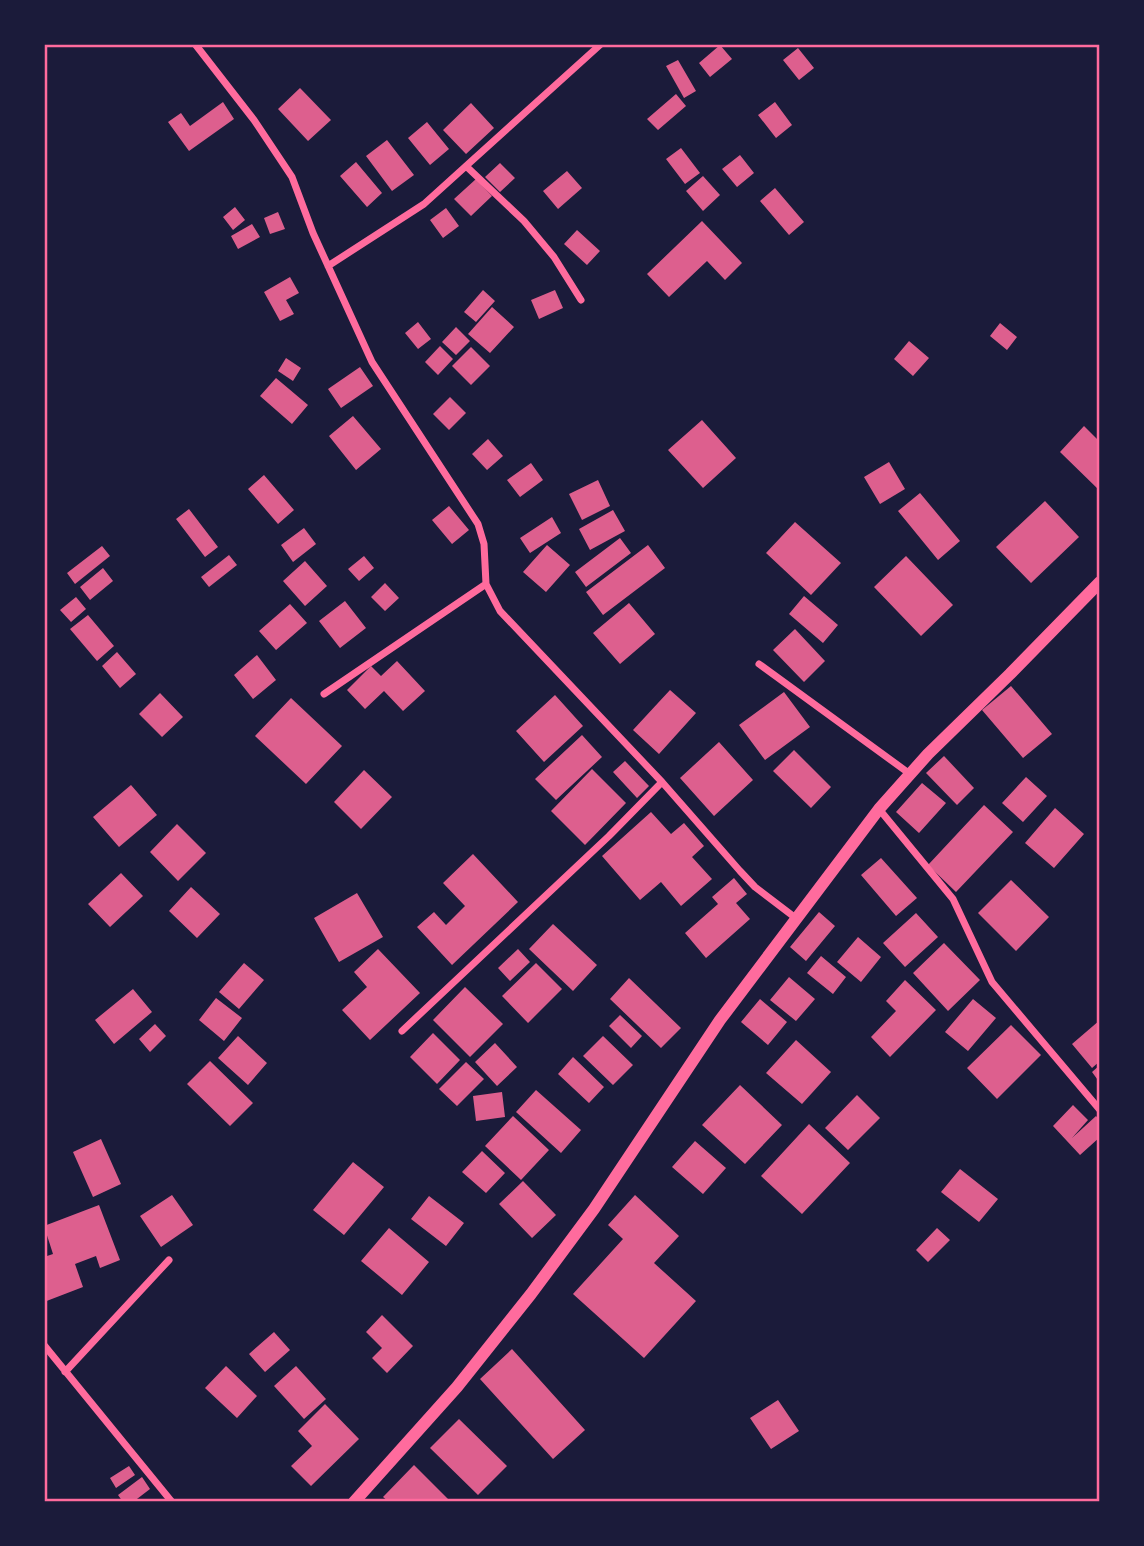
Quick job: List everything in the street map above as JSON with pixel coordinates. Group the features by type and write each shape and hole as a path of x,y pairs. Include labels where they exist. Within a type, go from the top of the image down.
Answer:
{"street":[{"path":"195,44 254,120 292,177 328,266 372,362 478,524 484,544 486,584 500,611 662,782 748,879 797,919"},
{"path":"328,266 424,204 601,44"},
{"path":"467,167 524,221 554,257 581,300"},
{"path":"354,1502 457,1387 531,1294 594,1209 720,1020 879,809 1100,582"},
{"path":"324,694 486,584"},
{"path":"759,664 911,774"},
{"path":"402,1031 609,836 662,782"},
{"path":"879,809 953,899 992,982 1100,1110"},
{"path":"65,1372 169,1260"},
{"path":"44,1345 173,1502"}],"building":[{"path":"720,45 732,59 710,77 699,63"},
{"path":"798,48 814,68 799,80 783,60"},
{"path":"678,60 696,91 684,98 666,66"},
{"path":"300,88 331,120 308,141 278,109"},
{"path":"676,94 686,106 658,130 647,119"},
{"path":"223,102 234,119 189,151 168,122 181,113 190,126"},
{"path":"775,102 792,125 776,138 758,115"},
{"path":"471,103 494,128 466,154 443,130"},
{"path":"427,122 449,149 430,165 408,138"},
{"path":"387,140 414,175 392,191 366,156"},
{"path":"681,148 700,173 685,184 666,159"},
{"path":"740,155 754,173 737,187 722,169"},
{"path":"356,162 382,193 367,207 340,176"},
{"path":"500,163 515,178 500,192 485,177"},
{"path":"567,171 582,188 558,209 543,191"},
{"path":"703,176 720,195 703,211 686,191"},
{"path":"476,179 492,196 471,216 454,199"},
{"path":"775,188 804,222 789,235 760,201"},
{"path":"235,207 245,220 233,230 223,217"},
{"path":"446,208 459,226 443,238 430,220"},
{"path":"278,212 285,229 270,234 264,218"},
{"path":"702,221 742,263 725,280 707,261 669,297 647,274"},
{"path":"252,224 260,237 238,249 231,236"},
{"path":"577,230 600,251 587,265 564,244"},
{"path":"290,277 299,293 286,300 294,314 280,321 264,292"},
{"path":"483,290 495,301 476,322 464,312"},
{"path":"555,290 563,308 539,319 531,300"},
{"path":"492,307 514,327 490,353 468,334"},
{"path":"418,322 431,339 418,349 405,333"},
{"path":"1000,323 1017,337 1007,350 990,336"},
{"path":"456,327 470,341 456,355 442,342"},
{"path":"909,341 929,358 913,376 894,359"},
{"path":"440,346 453,359 438,375 425,362"},
{"path":"471,347 490,366 471,385 452,366"},
{"path":"286,358 301,368 293,381 278,371"},
{"path":"360,367 373,386 341,408 328,389"},
{"path":"276,378 308,405 292,424 260,396"},
{"path":"450,397 466,413 449,430 433,414"},
{"path":"353,416 381,449 356,470 329,436"},
{"path":"702,420 736,458 703,488 668,450"},
{"path":"1084,426 1100,442 1100,491 1060,452"},
{"path":"488,439 503,456 487,470 472,454"},
{"path":"889,462 905,489 880,504 864,477"},
{"path":"531,463 543,480 520,497 507,480"},
{"path":"264,475 294,510 278,524 248,489"},
{"path":"598,480 610,506 582,520 569,494"},
{"path":"920,493 960,541 938,560 898,511"},
{"path":"1045,501 1079,537 1031,583 996,547"},
{"path":"449,506 469,530 452,544 432,520"},
{"path":"189,509 218,547 205,557 176,519"},
{"path":"613,510 625,531 590,550 579,529"},
{"path":"552,517 561,533 530,553 520,538"},
{"path":"795,522 841,563 811,595 766,553"},
{"path":"304,528 316,544 293,562 281,545"},
{"path":"620,538 631,553 586,587 575,572"},
{"path":"547,545 570,565 546,592 523,572"},
{"path":"648,545 665,568 603,615 586,592"},
{"path":"102,546 110,556 75,584 67,573"},
{"path":"229,555 237,565 209,587 201,577"},
{"path":"364,556 374,568 359,581 348,569"},
{"path":"906,556 953,605 921,636 874,587"},
{"path":"305,561 327,586 305,606 283,581"},
{"path":"103,568 113,581 90,600 80,587"},
{"path":"385,583 399,598 385,611 371,597"},
{"path":"804,596 838,625 823,643 789,614"},
{"path":"76,597 86,609 71,622 60,610"},
{"path":"345,601 366,628 340,648 319,621"},
{"path":"629,603 655,634 620,664 593,633"},
{"path":"290,604 307,623 276,650 259,631"},
{"path":"88,615 114,646 97,661 70,629"},
{"path":"795,629 825,661 804,682 773,650"},
{"path":"117,652 136,674 120,688 102,666"},
{"path":"257,655 276,680 253,699 234,675"},
{"path":"397,661 425,691 403,711 384,691 365,709 347,690 371,666 381,676"},
{"path":"1011,686 1052,734 1023,758 982,710"},
{"path":"670,690 696,713 659,754 633,730"},
{"path":"784,692 810,727 765,760 739,725"},
{"path":"160,693 183,717 162,737 139,714"},
{"path":"555,695 583,726 544,762 516,731"},
{"path":"291,698 342,746 306,784 255,736"},
{"path":"582,735 602,757 556,800 535,779"},
{"path":"719,742 753,780 714,816 680,778"},
{"path":"794,750 831,787 811,808 773,771"},
{"path":"944,756 974,788 957,805 926,773"},
{"path":"625,761 649,786 637,798 613,772"},
{"path":"592,769 626,803 585,845 551,811"},
{"path":"364,770 392,797 361,829 334,802"},
{"path":"1026,777 1047,796 1023,822 1002,803"},
{"path":"922,783 946,803 919,833 896,812"},
{"path":"131,785 157,815 119,847 93,817"},
{"path":"984,805 1013,832 956,892 928,865"},
{"path":"1055,808 1084,834 1054,868 1025,843"},
{"path":"651,812 671,834 684,823 704,846 692,857 712,879 681,906 661,882 640,900 602,856"},
{"path":"177,824 206,853 178,881 150,852"},
{"path":"473,854 518,902 452,965 417,927 434,912 446,925 465,906 443,883"},
{"path":"881,858 917,898 896,916 861,875"},
{"path":"121,873 143,896 110,927 88,904"},
{"path":"734,878 747,894 736,903 750,919 706,958 685,933 718,904 712,897"},
{"path":"1011,880 1049,917 1016,951 978,913"},
{"path":"191,887 220,914 197,938 169,911"},
{"path":"357,893 383,937 339,962 314,918"},
{"path":"819,912 835,926 806,961 790,947"},
{"path":"916,913 938,937 905,967 883,943"},
{"path":"553,924 597,965 573,991 529,949"},
{"path":"858,937 881,957 861,982 837,962"},
{"path":"944,943 980,980 948,1011 913,973"},
{"path":"378,949 420,993 370,1040 342,1010 367,987 354,972"},
{"path":"518,949 530,962 510,981 498,968"},
{"path":"821,956 846,977 833,994 807,973"},
{"path":"244,963 264,980 239,1009 219,992"},
{"path":"536,963 562,989 528,1023 502,996"},
{"path":"789,977 815,999 796,1021 770,1000"},
{"path":"629,978 681,1028 661,1048 610,999"},
{"path":"905,980 936,1010 890,1057 871,1037 896,1011 886,1001"},
{"path":"465,987 503,1024 470,1057 433,1020"},
{"path":"133,989 152,1012 114,1044 95,1020"},
{"path":"216,998 242,1018 224,1041 199,1020"},
{"path":"760,999 787,1022 768,1045 741,1022"},
{"path":"973,999 996,1018 968,1051 945,1032"},
{"path":"620,1015 642,1036 631,1048 609,1026"},
{"path":"1100,1020 1100,1061 1092,1068 1072,1044"},
{"path":"155,1024 166,1036 150,1052 139,1039"},
{"path":"1011,1025 1041,1055 997,1099 967,1068"},
{"path":"433,1033 460,1060 437,1084 410,1057"},
{"path":"238,1036 267,1063 248,1085 218,1058"},
{"path":"603,1036 633,1065 613,1085 583,1056"},
{"path":"796,1040 831,1072 802,1104 766,1073"},
{"path":"495,1043 517,1067 497,1086 475,1062"},
{"path":"573,1057 604,1087 589,1103 558,1074"},
{"path":"210,1061 253,1103 230,1126 187,1084"},
{"path":"466,1062 484,1079 457,1106 439,1089"},
{"path":"1100,1065 1100,1083 1092,1072"},
{"path":"740,1085 782,1125 745,1164 702,1125"},
{"path":"536,1090 581,1130 561,1153 516,1112"},
{"path":"502,1092 505,1117 476,1121 473,1096"},
{"path":"857,1095 880,1118 848,1150 825,1128"},
{"path":"1073,1105 1088,1120 1072,1138 1096,1116 1100,1121 1100,1137 1080,1155 1053,1126"},
{"path":"513,1116 549,1150 521,1180 485,1146"},
{"path":"809,1124 850,1163 802,1214 761,1176"},
{"path":"101,1139 121,1184 93,1197 73,1152"},
{"path":"695,1141 726,1168 703,1194 672,1167"},
{"path":"482,1151 505,1173 486,1193 462,1172"},
{"path":"353,1162 384,1187 344,1235 313,1210"},
{"path":"960,1169 998,1199 979,1222 941,1192"},
{"path":"523,1181 556,1215 532,1238 499,1204"},
{"path":"172,1195 193,1225 161,1247 140,1216"},
{"path":"635,1195 679,1236 654,1263 696,1301 644,1358 573,1294 623,1239 608,1225"},
{"path":"429,1196 464,1223 446,1246 411,1219"},
{"path":"99,1205 120,1260 100,1268 96,1256 75,1264 83,1287 44,1302 44,1257 53,1254 44,1226"},
{"path":"389,1228 429,1262 402,1295 361,1261"},
{"path":"937,1228 950,1240 928,1262 916,1250"},
{"path":"382,1315 413,1346 387,1373 372,1358 382,1348 366,1332"},
{"path":"274,1332 290,1350 265,1372 249,1354"},
{"path":"512,1349 585,1430 553,1459 480,1379"},
{"path":"226,1366 257,1396 237,1418 205,1388"},
{"path":"296,1366 326,1399 304,1419 274,1386"},
{"path":"778,1400 799,1431 771,1449 750,1418"},
{"path":"325,1404 359,1439 311,1486 291,1466 312,1446 298,1431"},
{"path":"459,1419 507,1466 478,1495 430,1448"},
{"path":"414,1465 451,1502 389,1502 383,1497"},
{"path":"129,1466 135,1475 116,1488 110,1478"},
{"path":"142,1477 150,1489 133,1502 123,1502 118,1495"}]}
